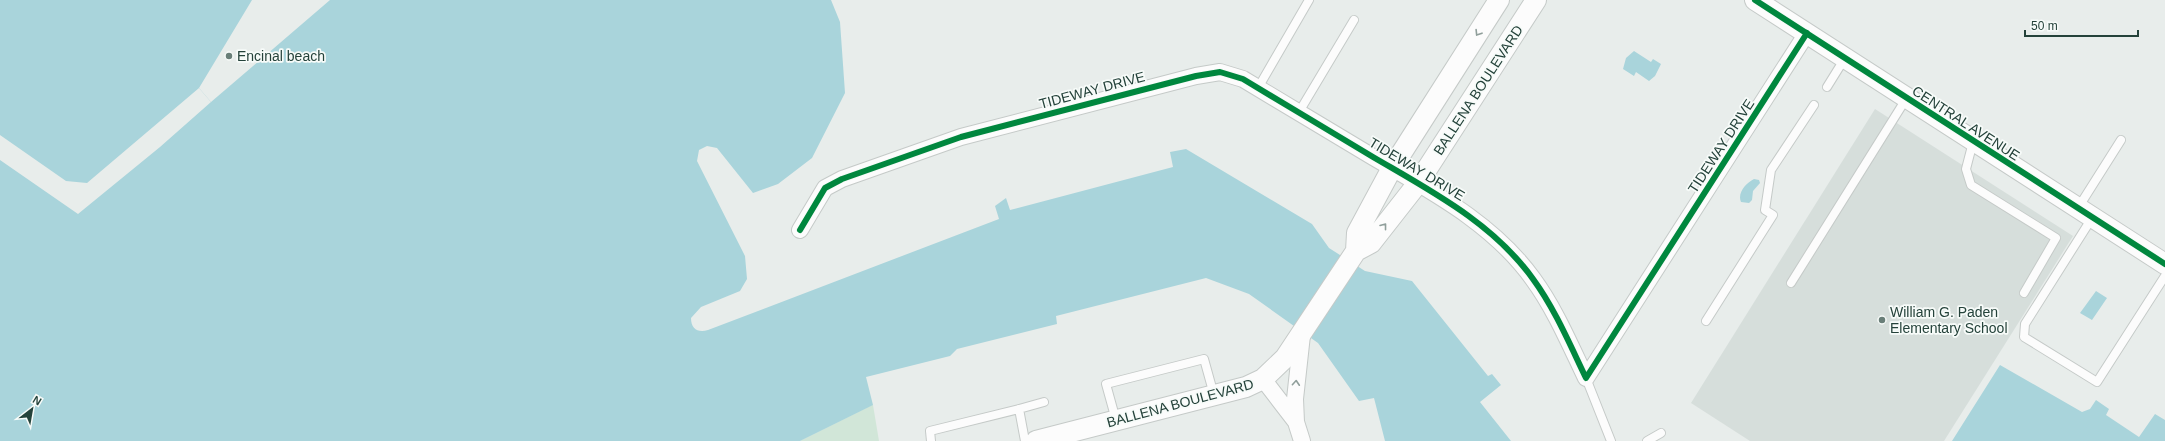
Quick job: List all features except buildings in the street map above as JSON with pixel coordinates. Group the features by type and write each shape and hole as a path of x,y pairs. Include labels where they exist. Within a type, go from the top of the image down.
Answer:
{"street":[{"name":"BALLENA BOULEVARD","path":"1356,251 1357,233 1392,168 1499,0"},
{"name":"BALLENA BOULEVARD","path":"1036,441 1246,387 1263,379 1285,358 1302,335 1356,251 1371,243 1418,183 1536,0"},
{"name":"CENTRAL AVENUE","path":"1755,0 1906,99 2165,264"},
{"name":"TIDEWAY DRIVE","path":"1586,378 1807,33"},
{"name":"TIDEWAY DRIVE","path":"800,230 825,188 842,179 961,137 1196,76 1220,72 1243,79 1418,183 1464,212 1499,240 1533,279 1560,325 1586,378"},
{"path":"1302,335 1296,386 1296,422 1302,441"},
{"path":"1263,379 1296,422"}],"lane":[{"path":"1258,88 1309,0"},
{"path":"1299,112 1354,20"},
{"path":"1827,87 1845,58"},
{"path":"1791,283 1906,99"},
{"path":"1706,321 1773,215 1765,210 1771,170 1814,105"},
{"path":"2121,140 2085,213 2025,324 2024,337 2097,382 2165,276"},
{"path":"1974,142 1966,169 1971,185 2056,238 2024,293"},
{"path":"1116,421 1106,384 1204,359 1214,395"},
{"path":"1586,378 1611,441"},
{"path":"931,441 930,431 1044,402"},
{"path":"1019,409 1025,441"},
{"path":"1646,441 1661,434"}],"shaded area":[{"name":"William G. Paden Elementary School","path":"1875,109 2073,236 1944,441 1750,441 1691,403"}],"green space":[{"path":"872,405 879,441 800,441"}],"water":[{"path":"0,0 252,0 199,88 211,102 330,0 831,0 840,22 845,93 812,158 778,184 753,193 717,148 707,146 699,150 697,161 745,256 747,279 740,291 701,307 691,318 692,325 696,329 701,331 708,330 999,219 995,206 1006,198 1010,210 1173,167 1170,152 1186,149 1312,224 1329,248 1365,271 1412,281 1488,376 1492,374 1501,385 1480,402 1511,441 1385,441 1374,398 1359,401 1318,343 1249,294 1206,278 1056,316 1057,324 957,349 950,356 866,377 873,405 800,441 0,441"},
{"path":"1634,51 1651,62 1653,59 1661,64 1655,76 1649,81 1636,72 1634,76 1623,69 1626,58"},
{"path":"1754,179 1759,180 1760,183 1753,191 1752,200 1749,203 1741,202 1741,192 1748,183"},
{"path":"2096,291 2107,298 2092,320 2080,313"},
{"path":"2000,365 2082,412 2090,409 2096,400 2109,409 2106,415 2139,437 2155,414 2165,420 2165,441 1952,441"}],"pier":[{"path":"199,88 211,102 160,147 78,214 0,160 0,135 66,181 87,183"}],"cycle path":[{"path":"1755,0 2165,264"},
{"path":"800,230 825,188 842,179 961,137 1196,76 1220,72 1243,79 1439,196 1480,225 1517,259 1533,279 1555,315 1586,378 1807,33"}],"place":[{"name":"Encinal beach","path":"229,56"},
{"name":"William G. Paden Elementary School","path":"1882,320"}]}
